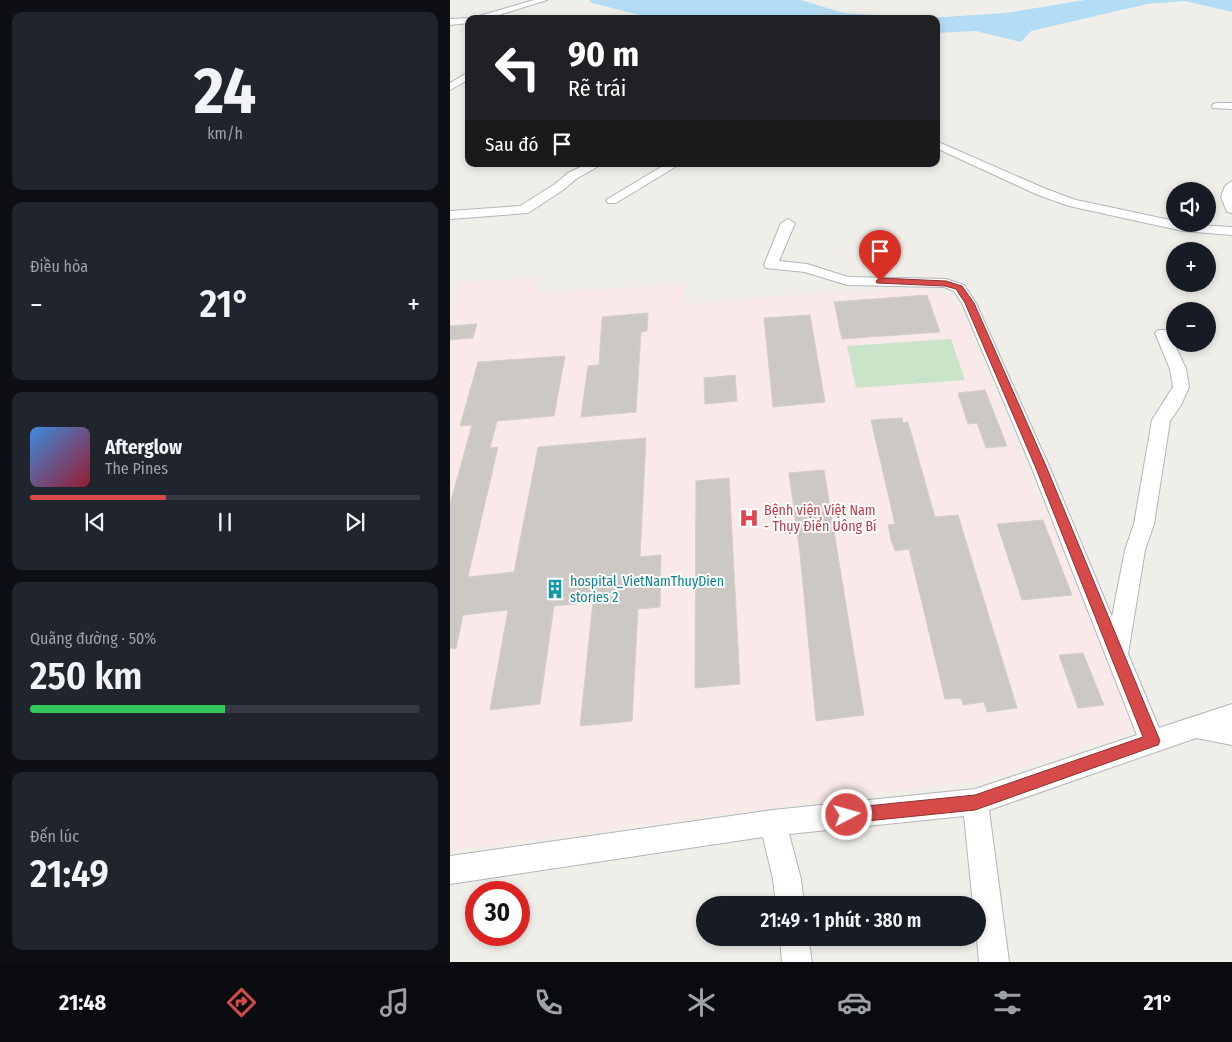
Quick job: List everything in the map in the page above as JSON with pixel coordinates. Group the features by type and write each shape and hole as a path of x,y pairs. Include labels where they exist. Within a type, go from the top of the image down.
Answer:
{"street":[{"path":"490,15 544,0"},
{"path":"450,22 465,20"},
{"path":"450,87 465,78"},
{"path":"1217,106 1232,106"},
{"path":"940,146 1042,192 1073,203 1182,226 1232,231"},
{"path":"450,215 523,210 572,176 590,167"},
{"path":"612,200 669,167"},
{"path":"1232,185 1227,192 1227,198 1232,210"},
{"path":"788,223 771,265 807,268 847,281 917,281 946,284 959,288 969,303 1036,457 1152,741"},
{"path":"1117,653 1135,550 1144,524 1161,420 1172,405 1181,387 1178,370 1163,333"},
{"path":"450,870 773,823 975,802 1232,715"},
{"path":"1197,727 1232,734"},
{"path":"975,802 994,962"},
{"path":"773,823 787,879 789,896"},
{"path":"795,946 797,962"}],"shaded area":[{"name":"Bệnh viện Việt Nam - Thụy Điển Uông Bí","path":"539,278 536,293 684,284 684,304 831,292 922,288 944,292 957,301 1137,731 985,780 450,851 450,303 455,301 460,282"}],"green space":[{"path":"951,339 965,380 856,388 847,346"}],"water":[{"path":"589,0 801,0 844,13 878,15 639,15 592,3"},
{"path":"1085,0 1232,0 1232,12 1185,1 1147,4 1031,31 1021,42 976,31 940,33 940,17 1005,13"}],"building":[{"path":"927,295 940,332 842,339 834,302"},
{"path":"648,313 647,331 641,332 636,412 581,417 588,366 599,365 602,317"},
{"path":"810,315 825,402 773,407 764,318"},
{"path":"477,324 473,338 450,340 450,326"},
{"name":"hospital_VietNamThuyDien stories 2","path":"565,356 554,416 497,421 490,448 498,447 468,577 514,572 538,447 646,438 640,557 661,555 660,607 638,609 632,721 580,726 593,602 554,606 540,704 490,710 508,610 463,615 456,649 450,648 450,504 472,425 460,426 478,362"},
{"path":"735,375 737,401 705,404 704,378"},
{"path":"985,390 1007,446 986,448 977,423 968,424 958,393"},
{"path":"902,418 903,423 908,422 935,517 958,515 1017,708 987,712 984,702 963,705 961,698 945,699 909,549 895,551 891,540 888,525 895,524 871,420"},
{"path":"824,470 864,715 816,721 800,554 789,473"},
{"path":"729,478 740,684 695,688 696,481"},
{"path":"1043,520 1072,595 1022,600 997,524"},
{"path":"1083,653 1104,705 1078,708 1059,655"}],"place":[{"name":"Bệnh viện Việt Nam - Thụy Điển Uông Bí","path":"749,518"},
{"name":"hospital_VietNamThuyDien stories 2","path":"555,589"}],"route":[{"path":"847,815 975,802 1152,741 1040,466 969,303 959,288 946,284 917,281 880,281"}]}
